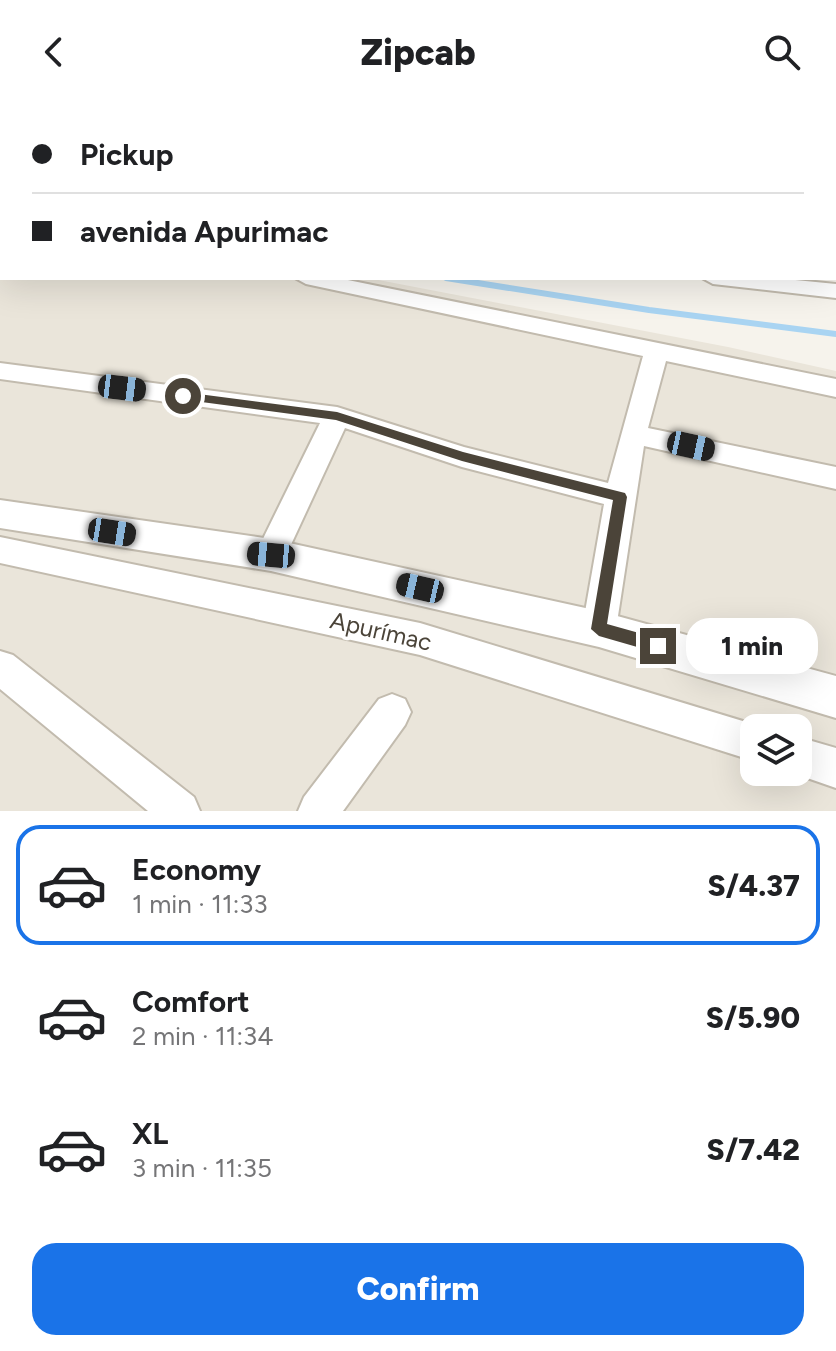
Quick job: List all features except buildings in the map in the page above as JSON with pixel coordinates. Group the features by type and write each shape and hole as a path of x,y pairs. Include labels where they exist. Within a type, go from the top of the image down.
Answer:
{"street":[{"path":"316,280 836,388"},
{"path":"732,280 836,291"},
{"path":"599,629 620,497 633,434 656,351"},
{"path":"0,371 337,416 462,457 620,497"},
{"path":"271,555 337,416"},
{"path":"633,434 836,478"},
{"path":"0,514 271,555 599,629 836,697"},
{"name":"Apurímac","path":"0,550 420,639 740,738"},
{"path":"0,667 180,811"},
{"path":"318,811 392,712"},
{"path":"812,760 836,768"}],"shaded area":[{"path":"0,280 378,280 728,347 836,371 836,811 0,811"}],"waterway":[{"path":"459,280 649,310 836,334"}],"route":[{"path":"183,396 337,416 462,457 620,497 599,629 658,646"}]}
